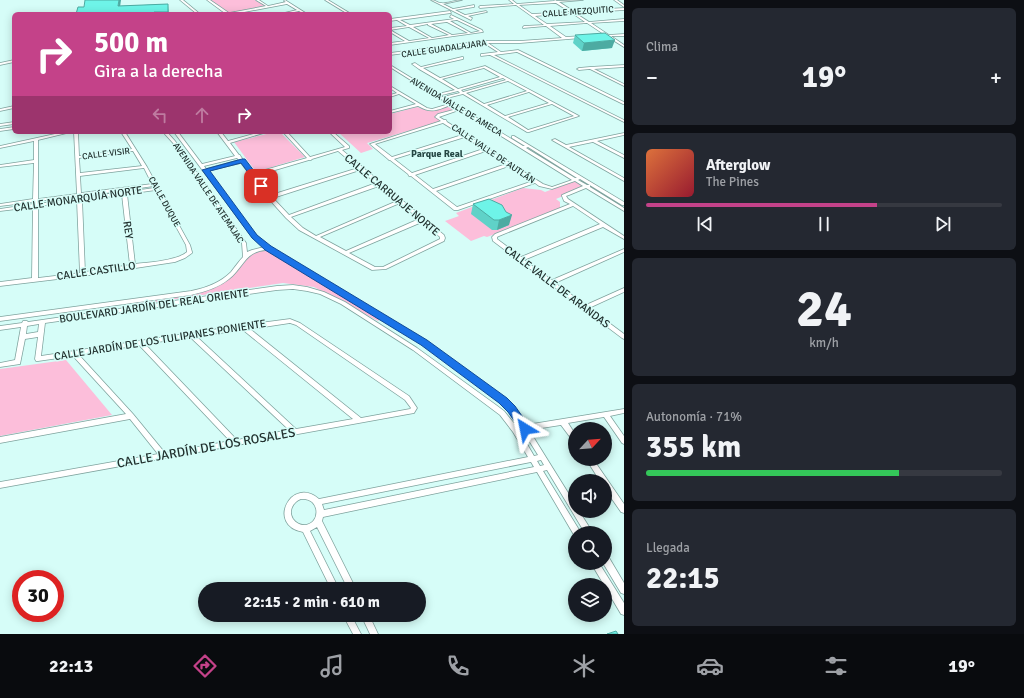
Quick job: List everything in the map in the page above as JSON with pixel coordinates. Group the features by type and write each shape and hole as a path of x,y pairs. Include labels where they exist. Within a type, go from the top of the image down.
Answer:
{"street":[{"path":"181,0 196,12"},
{"path":"208,0 226,12"},
{"path":"257,0 267,6"},
{"path":"283,0 303,12"},
{"path":"326,0 347,12"},
{"path":"392,45 482,32 458,19 441,4 432,0"},
{"path":"441,4 461,0"},
{"path":"510,0 565,38"},
{"path":"480,7 582,0"},
{"path":"614,0 624,7"},
{"path":"554,1 624,46"},
{"path":"238,12 287,2"},
{"path":"393,20 452,13 473,6"},
{"name":"CALLE MEZQUITIC","path":"532,15 624,7"},
{"path":"290,12 300,10"},
{"path":"465,16 486,12"},
{"path":"452,13 471,19"},
{"path":"392,30 458,19"},
{"path":"393,20 431,39"},
{"path":"524,27 624,20"},
{"path":"448,21 471,33"},
{"path":"429,23 452,36"},
{"path":"392,31 409,42"},
{"path":"593,36 624,35"},
{"name":"CALLE GUADALAJARA","path":"392,55 488,42 520,42 586,37"},
{"path":"488,42 505,52"},
{"path":"488,42 500,52"},
{"path":"482,55 513,50 521,52 624,103"},
{"path":"491,53 624,121"},
{"path":"420,68 462,58"},
{"path":"0,64 12,61"},
{"path":"392,63 624,204"},
{"path":"414,64 420,68 483,105 505,117 528,131 577,116 484,67 439,79"},
{"name":"AVENIDA VALLE DE AMECA","path":"392,67 624,210"},
{"path":"579,69 623,67"},
{"path":"589,68 624,85"},
{"path":"443,94 504,77"},
{"path":"448,97 509,80"},
{"path":"392,88 417,105 429,110 452,104"},
{"path":"483,105 530,91"},
{"path":"392,95 400,93"},
{"path":"505,117 553,103"},
{"path":"392,111 417,105"},
{"path":"0,110 12,107"},
{"name":"CALLE VALLE DE AUTLÁN","path":"460,109 437,116 535,182 545,187 552,188 575,180"},
{"path":"616,117 624,116"},
{"path":"0,125 12,122"},
{"path":"445,122 372,144 452,208 456,209 535,182"},
{"path":"0,130 12,128"},
{"path":"0,147 61,134"},
{"path":"76,134 84,274"},
{"name":"CALLE DUQUE","path":"124,134 145,167 188,245 190,252"},
{"name":"AVENIDA VALLE DE ATEMAJAC","path":"166,134 174,142 244,243 245,256"},
{"name":"AVENIDA VALLE DE ATEMAJAC","path":"178,134 243,222 255,237 268,248 424,342 486,387 511,409 568,500"},
{"path":"221,134 270,197 288,217 301,229 346,253 422,220"},
{"path":"228,142 258,134"},
{"path":"288,134 310,159"},
{"path":"253,175 348,147 333,134"},
{"path":"390,159 466,135"},
{"path":"566,146 623,136"},
{"path":"174,142 182,139"},
{"path":"35,280 36,140"},
{"path":"554,140 624,180"},
{"path":"594,140 624,157"},
{"path":"523,147 528,146"},
{"path":"410,175 488,149"},
{"name":"CALLE VISIR","path":"77,157 134,150"},
{"name":"CALLE CARRUAJE NORTE","path":"339,150 443,238 442,240 384,268 374,269 346,253"},
{"path":"202,165 239,156"},
{"path":"0,166 36,161"},
{"path":"217,161 221,166"},
{"path":"205,170 242,161"},
{"path":"432,191 510,164"},
{"path":"78,175 145,167"},
{"path":"270,197 361,168"},
{"path":"575,180 580,178"},
{"path":"288,217 380,184"},
{"path":"592,185 564,196 572,205 624,238"},
{"name":"CALLE MONARQUÍA NORTE","path":"0,210 36,203 156,187"},
{"name":"REY","path":"124,191 133,266"},
{"path":"317,237 400,201"},
{"name":"CALLE MONARQUÍA NORTE","path":"0,205 36,203"},
{"name":"CALLE VALLE DE ARANDAS","path":"572,205 497,235 494,237 495,240 623,336"},
{"path":"231,225 243,222"},
{"path":"521,259 603,225"},
{"path":"245,256 253,250 268,248"},
{"path":"552,282 624,250"},
{"name":"CALLE CASTILLO","path":"0,284 84,274 183,258 190,252"},
{"name":"BOULEVARD JARDÍN DEL REAL ORIENTE","path":"0,319 209,289 220,283 234,272 245,256"},
{"name":"BOULEVARD JARDÍN DEL REAL ORIENTE","path":"0,328 277,288 293,287 322,293 380,327"},
{"path":"585,308 624,290"},
{"path":"133,301 133,309"},
{"path":"0,365 18,362 26,316"},
{"path":"390,321 380,327 415,349 502,414 515,430 573,526"},
{"path":"22,337 41,334 42,322"},
{"name":"CALLE JARDÍN DE LOS TULIPANES PONIENTE","path":"41,334 38,359 244,327 282,322 298,324 407,398 414,408 412,411"},
{"path":"244,327 358,420"},
{"path":"191,335 294,431"},
{"path":"140,343 235,442"},
{"path":"74,354 131,416 163,455"},
{"path":"477,394 486,387"},
{"name":"CALLE JARDÍN DE LOS ROSALES","path":"0,486 294,431 412,411"},
{"path":"515,430 624,411"},
{"path":"605,414 624,442"},
{"path":"0,440 131,416"},
{"path":"563,422 568,429"},
{"path":"318,502 542,457"},
{"path":"322,514 548,467"},
{"path":"612,493 624,510"},
{"path":"304,496 312,498 318,502 322,514 318,522 305,528 297,526 291,522 287,516 287,508 290,502 304,496"},
{"path":"318,522 348,582"},
{"path":"305,528 332,582"},
{"path":"599,570 624,612"},
{"path":"612,570 624,590"},
{"path":"350,622 356,634"},
{"path":"368,622 374,634"}],"shaded area":[{"path":"210,0 255,0 265,6 234,12 228,12"},
{"path":"452,105 458,109 436,115 436,117 442,121 367,143 373,149 361,153 340,134 392,134 392,113 417,107 429,111"},
{"path":"267,134 282,134 305,157 256,172 234,142"},
{"path":"574,181 584,187 556,199 560,202 560,210 487,237 484,236 471,241 445,221 459,216 456,213 523,188 541,190 545,192"},
{"path":"260,248 268,248 381,317 378,321 314,287 283,283 136,305 136,301 192,293 220,284 250,253"},
{"path":"66,360 112,415 0,436 0,369"}],"building":[{"path":"85,0 119,0 118,6 168,4 168,12 77,12 78,7 84,7"},
{"path":"605,33 615,40 584,43 575,35"},
{"path":"489,199 502,205 506,212 512,215 499,220 494,220 473,204"},
{"path":"616,631 618,634 607,634"}],"district":[{"name":"Parque Real","path":"437,154"}],"route":[{"path":"261,186 242,161 205,170 255,237 268,248 360,302 424,342 503,401 511,409 525,429"}]}
